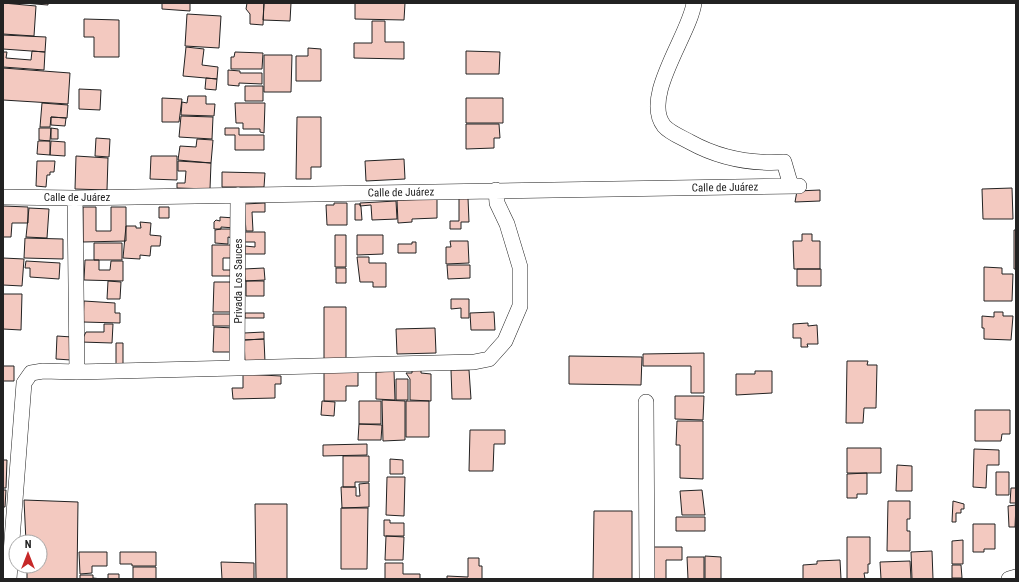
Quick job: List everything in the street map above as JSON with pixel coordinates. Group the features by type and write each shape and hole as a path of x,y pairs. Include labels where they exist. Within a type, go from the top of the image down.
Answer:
{"street":[{"name":"Calle de Juárez","path":"3,197 75,198 795,186 784,162 761,163 705,150 664,127 659,113 659,96 669,65 684,32 694,3"},
{"path":"9,579 24,383 31,373 474,362 489,359 505,340 520,306 520,267 507,224 497,203 496,190"},
{"name":"Privada Los Sauces","path":"238,195 238,368"},
{"path":"75,198 77,372"},
{"path":"646,402 647,579"},
{"path":"1009,579 1016,577"}],"building":[{"path":"3,3 36,6 34,36 3,34"},
{"path":"23,3 48,3 48,5"},
{"path":"162,3 190,3 190,11 162,9"},
{"path":"247,3 264,3 263,25 250,24 250,14 246,9"},
{"path":"264,3 291,3 290,21 263,20"},
{"path":"355,3 405,3 404,20 355,19"},
{"path":"187,14 221,16 219,48 185,46"},
{"path":"84,19 119,20 119,57 94,57 94,37 84,37"},
{"path":"372,21 385,21 385,42 404,42 404,59 354,58 354,43 372,43"},
{"path":"3,35 46,37 45,52 3,49"},
{"path":"186,47 204,49 202,65 218,67 217,79 183,76"},
{"path":"308,48 321,49 321,81 296,81 296,56 308,56"},
{"path":"32,51 45,52 44,70 3,67 3,52 7,52 6,58 31,60"},
{"path":"466,51 500,52 499,74 466,74"},
{"path":"235,52 263,53 262,69 231,69 231,57 234,57"},
{"path":"264,55 292,55 291,92 264,92"},
{"path":"3,68 70,73 68,104 3,100"},
{"path":"228,70 240,71 240,73 262,73 262,84 239,83 239,86 228,85"},
{"path":"206,78 217,79 216,90 205,89"},
{"path":"245,86 263,86 263,101 245,101"},
{"path":"79,89 101,90 100,110 79,109"},
{"path":"188,96 206,96 206,104 215,104 214,116 181,115 182,102 187,103"},
{"path":"162,98 182,99 179,122 162,122"},
{"path":"466,98 503,98 503,123 466,123"},
{"path":"42,103 68,105 67,118 51,117 50,127 40,127"},
{"path":"235,103 265,103 264,133 260,132 260,129 243,129 243,123 236,123"},
{"path":"181,116 213,117 212,139 179,137"},
{"path":"51,117 66,118 65,126 51,125"},
{"path":"297,117 321,117 321,167 311,167 311,179 296,179"},
{"path":"466,124 499,124 500,138 494,138 494,148 466,149"},
{"path":"39,128 51,128 50,141 39,140"},
{"path":"51,128 58,129 58,139 51,139"},
{"path":"225,128 239,128 239,135 264,135 264,150 235,150 235,135 225,135"},
{"path":"96,138 110,139 109,157 95,156"},
{"path":"197,139 213,140 211,163 178,160 180,146 196,147"},
{"path":"38,141 50,141 50,155 37,154"},
{"path":"51,141 65,142 65,156 50,155"},
{"path":"76,156 108,158 107,190 75,189"},
{"path":"151,156 177,156 177,180 150,179"},
{"path":"404,159 405,179 366,181 365,161"},
{"path":"37,161 55,161 54,172 50,172 50,175 47,175 46,187 36,186"},
{"path":"178,161 211,163 210,189 177,188 177,183 185,183 186,171 178,171"},
{"path":"222,172 265,173 264,187 222,187"},
{"path":"1012,188 1013,219 983,219 982,189"},
{"path":"820,190 820,201 795,202 797,191"},
{"path":"459,198 468,198 469,222 461,222 461,229 450,229 450,221 459,221"},
{"path":"437,199 437,218 412,219 412,222 398,223 397,200"},
{"path":"396,201 397,219 372,220 371,205 360,206 360,203"},
{"path":"265,203 265,212 252,212 253,231 246,231 244,204"},
{"path":"334,203 347,203 347,225 327,225 326,205 334,205"},
{"path":"355,204 360,204 362,220 355,220"},
{"path":"3,206 28,207 28,223 12,223 11,237 3,237"},
{"path":"83,207 96,207 96,231 111,231 111,207 126,207 126,241 83,242"},
{"path":"159,207 169,207 169,218 159,218"},
{"path":"29,208 49,209 47,238 26,237"},
{"path":"220,217 235,218 235,228 221,227 221,229 214,229 214,222 216,220 220,221"},
{"path":"140,222 151,223 150,235 161,236 160,246 151,246 150,256 140,255 140,259 123,258 126,226 136,226 136,228 141,228"},
{"path":"233,229 233,238 228,237 228,244 215,243 215,230"},
{"path":"1014,230 1016,230 1016,269 1014,269"},
{"path":"244,232 265,232 265,254 245,254 245,246 255,247 255,242 244,242"},
{"path":"802,234 812,234 812,241 820,241 820,269 794,269 793,241 802,241"},
{"path":"335,235 346,235 346,267 335,267"},
{"path":"357,235 383,235 383,254 357,255"},
{"path":"25,238 63,239 63,259 24,258"},
{"path":"450,241 468,241 469,263 446,264 446,247 451,247"},
{"path":"412,242 416,242 416,253 398,253 398,244 412,244"},
{"path":"94,243 122,243 122,260 94,260"},
{"path":"212,245 232,245 232,258 223,258 223,270 232,270 232,276 212,276"},
{"path":"357,257 369,257 369,263 386,263 386,287 373,287 373,282 360,282"},
{"path":"3,258 24,259 22,286 3,285"},
{"path":"85,260 99,260 99,270 110,270 111,261 123,261 123,281 84,280"},
{"path":"26,261 60,263 59,279 30,277 30,268 25,268"},
{"path":"447,265 470,265 470,278 448,279"},
{"path":"984,267 1002,268 1002,274 1013,274 1012,301 984,301"},
{"path":"264,268 265,280 245,281 244,269"},
{"path":"336,268 346,268 346,283 336,283"},
{"path":"797,269 821,269 821,286 797,286"},
{"path":"108,281 121,282 120,299 107,299"},
{"path":"246,281 264,281 264,296 246,296"},
{"path":"214,282 235,282 235,312 213,312"},
{"path":"3,294 22,294 21,330 3,329"},
{"path":"451,299 469,299 469,318 461,318 461,308 451,309"},
{"path":"84,301 115,303 115,313 120,313 120,323 83,322"},
{"path":"324,307 346,307 346,359 324,359"},
{"path":"494,312 495,330 471,330 470,313"},
{"path":"994,312 1003,312 1003,316 1013,316 1011,340 984,339 982,316 994,317"},
{"path":"245,313 264,313 264,318 245,318"},
{"path":"213,314 234,314 234,326 213,326"},
{"path":"808,323 808,326 817,325 818,344 807,344 808,347 801,347 801,338 793,338 793,324"},
{"path":"104,324 113,324 112,343 81,342 86,332 104,332"},
{"path":"214,327 233,328 233,352 213,352"},
{"path":"435,328 436,353 397,354 396,329"},
{"path":"264,332 264,339 244,340 244,333"},
{"path":"57,336 72,337 71,360 56,359"},
{"path":"264,339 265,362 245,362 244,340"},
{"path":"116,343 123,343 123,366 116,366"},
{"path":"704,353 704,393 691,393 691,366 643,366 643,354"},
{"path":"569,356 642,357 641,385 569,384"},
{"path":"847,361 868,361 867,365 877,365 876,408 864,408 863,423 846,423"},
{"path":"3,366 14,366 14,381 3,381"},
{"path":"412,370 421,370 421,373 431,374 431,401 410,400 410,379 406,373 412,373"},
{"path":"451,370 469,370 471,399 452,399"},
{"path":"394,371 395,400 376,399 376,372"},
{"path":"755,371 772,371 772,393 736,395 736,374 755,374"},
{"path":"324,372 358,372 358,386 346,386 346,401 324,401"},
{"path":"243,374 281,376 281,384 275,384 275,398 233,399 232,388 243,388"},
{"path":"396,379 408,379 408,400 396,400"},
{"path":"675,396 704,396 703,420 675,419"},
{"path":"382,400 405,401 405,440 383,441"},
{"path":"322,401 335,402 334,416 321,415"},
{"path":"359,401 381,401 381,424 359,424"},
{"path":"406,401 429,401 429,437 406,437"},
{"path":"975,410 1010,410 1010,434 1002,434 1001,441 975,441"},
{"path":"677,421 703,421 703,479 680,478 680,445 676,445"},
{"path":"359,424 382,425 381,440 358,440"},
{"path":"470,430 505,430 505,444 494,444 493,471 469,471"},
{"path":"367,444 367,455 323,456 323,445"},
{"path":"847,448 881,448 881,473 847,473"},
{"path":"974,449 999,450 999,465 987,465 986,488 973,487"},
{"path":"343,456 369,456 369,482 355,482 355,487 343,487"},
{"path":"390,459 403,460 403,474 390,474"},
{"path":"3,460 7,460 6,488 3,488"},
{"path":"897,465 912,466 912,491 896,491"},
{"path":"996,472 1009,472 1009,495 996,495"},
{"path":"867,473 867,494 857,494 857,498 847,498 847,474"},
{"path":"387,477 405,477 404,516 386,515"},
{"path":"369,483 369,507 342,508 341,487 356,487 356,496 360,496 359,484"},
{"path":"1011,488 1016,488 1016,503 1010,503"},
{"path":"3,490 6,490 5,507 3,507"},
{"path":"702,490 705,515 682,515 680,491"},
{"path":"24,500 78,502 77,579 27,579 27,574 48,574 48,534 26,534"},
{"path":"888,501 910,501 910,519 907,519 907,531 910,531 910,551 887,551"},
{"path":"953,501 964,504 964,509 961,509 961,513 956,513 956,522 952,522"},
{"path":"255,504 287,504 287,579 256,579"},
{"path":"1016,505 1015,527 1009,527 1008,506"},
{"path":"341,508 368,508 367,569 341,569"},
{"path":"594,511 632,511 632,579 593,579"},
{"path":"676,517 705,517 705,531 676,531"},
{"path":"384,520 390,520 390,523 404,523 404,536 384,536"},
{"path":"973,524 995,524 995,549 984,549 984,552 973,552"},
{"path":"386,536 404,537 403,560 385,560"},
{"path":"847,537 870,537 870,564 868,564 868,573 864,573 865,579 847,579"},
{"path":"963,540 963,564 952,564 952,541"},
{"path":"652,547 682,547 682,560 666,560 666,579 653,579"},
{"path":"932,551 933,579 912,579 911,552"},
{"path":"79,552 107,552 107,566 92,566 92,573 80,574"},
{"path":"120,552 156,552 156,566 132,566 132,564 120,564"},
{"path":"705,556 721,557 721,579 705,579"},
{"path":"687,557 704,557 704,579 688,579"},
{"path":"468,558 479,558 479,566 482,566 482,579 447,579 447,576 468,577"},
{"path":"840,560 841,579 803,579 803,565 817,564 817,561"},
{"path":"910,561 911,579 881,579 880,562"},
{"path":"221,562 254,563 254,579 222,579"},
{"path":"385,563 403,563 403,574 420,574 420,579 385,579"},
{"path":"952,565 961,565 962,578 952,578"},
{"path":"133,567 156,567 156,579 133,579"},
{"path":"108,574 119,574 119,579 108,579"},
{"path":"80,575 93,575 93,578 102,579 80,579"}]}
